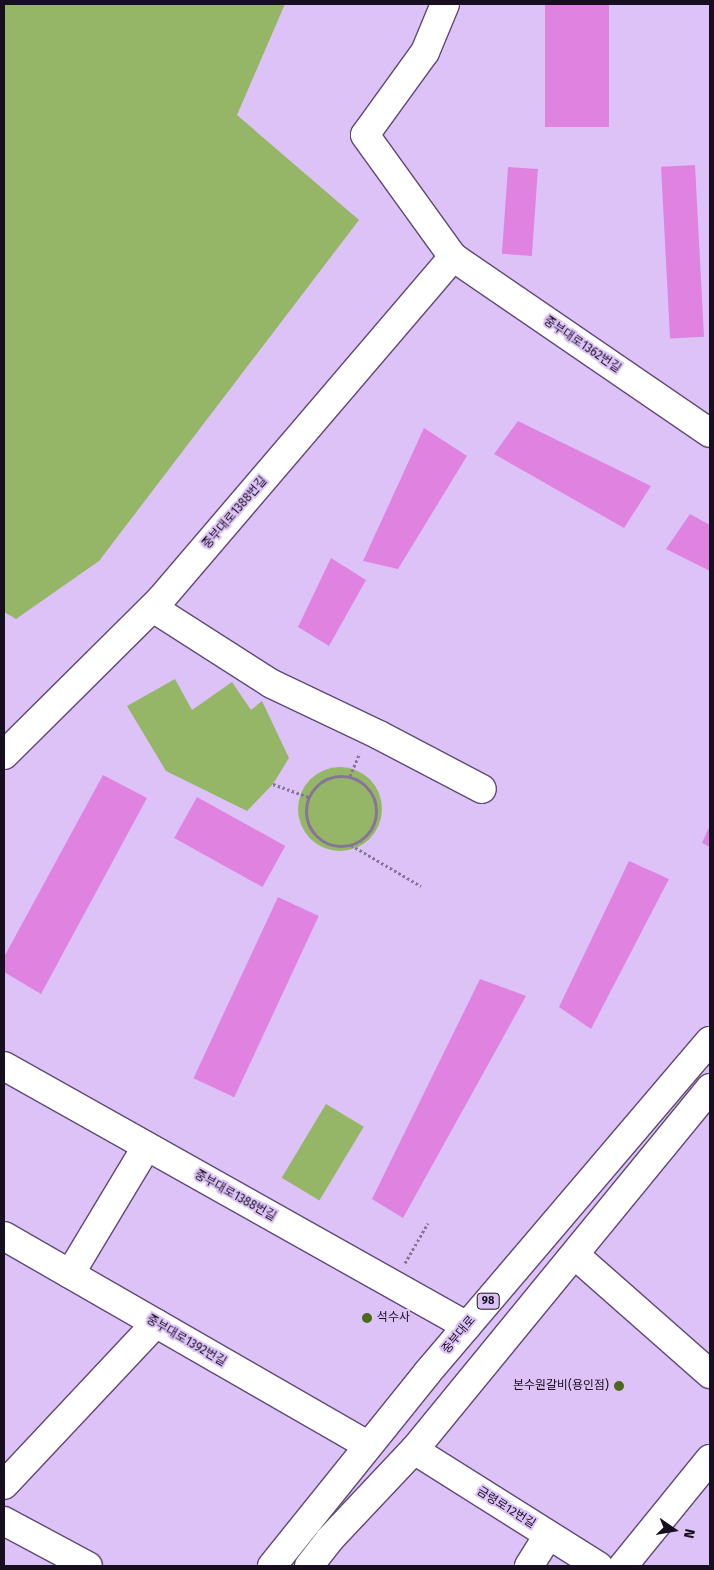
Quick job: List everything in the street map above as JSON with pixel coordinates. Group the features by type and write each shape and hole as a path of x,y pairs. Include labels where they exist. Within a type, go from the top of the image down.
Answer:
{"street":[{"path":"445,4 425,52 365,135 453,258"},
{"name":"중부대로1362번길","path":"453,258 710,433"},
{"name":"중부대로1388번길","path":"4,755 153,608 453,258"},
{"path":"153,608 272,684 482,789"},
{"name":"중부대로","path":"272,1566 368,1445 467,1326 710,1041"},
{"name":"중부대로1388번길","path":"4,1066 467,1326"},
{"path":"309,1566 330,1539 414,1450 509,1331 576,1255 710,1088"},
{"path":"70,1274 147,1146"},
{"name":"중부대로1392번길","path":"4,1236 368,1445"},
{"path":"576,1255 710,1374"},
{"path":"4,1485 156,1323"},
{"name":"금령로12번길","path":"414,1450 598,1566"},
{"path":"623,1566 710,1458"},
{"path":"4,1521 88,1566"},
{"path":"529,1566 548,1535"}],"path":[{"path":"351,845 361,840 375,822 376,805 369,789 361,781 340,775 321,781 309,797 306,808 311,830 328,844 351,845 421,886"},
{"path":"273,784 309,797"},
{"path":"393,1285 428,1222"}],"green space":[{"path":"4,4 285,4 237,115 359,220 99,561 16,619 4,612"},
{"path":"175,679 192,710 232,682 251,710 262,701 289,758 273,784 247,811 166,771 127,706"},
{"path":"340,767 356,770 370,779 379,793 382,809 379,825 370,839 356,848 340,851 324,848 310,839 301,825 298,809 301,793 310,779 324,770"},
{"path":"326,1104 364,1127 319,1200 282,1178"}],"building":[{"path":"545,4 609,4 609,127 545,127"},
{"path":"695,165 704,337 670,339 661,167"},
{"path":"508,167 538,169 532,256 502,254"},
{"path":"518,421 651,486 624,528 494,454"},
{"path":"424,428 467,456 398,569 363,561"},
{"path":"690,514 710,525 710,571 666,549"},
{"path":"331,558 366,580 329,646 298,627"},
{"path":"103,775 147,798 41,994 4,972 4,957"},
{"path":"197,797 285,846 263,887 174,838"},
{"path":"710,825 710,847 702,843"},
{"path":"629,861 669,879 591,1029 559,1007"},
{"path":"278,897 319,916 234,1097 193,1078"},
{"path":"480,979 526,996 403,1218 372,1199"}],"place":[{"name":"석수사","path":"367,1318"},
{"name":"본수원갈비(용인점)","path":"619,1386"}]}
